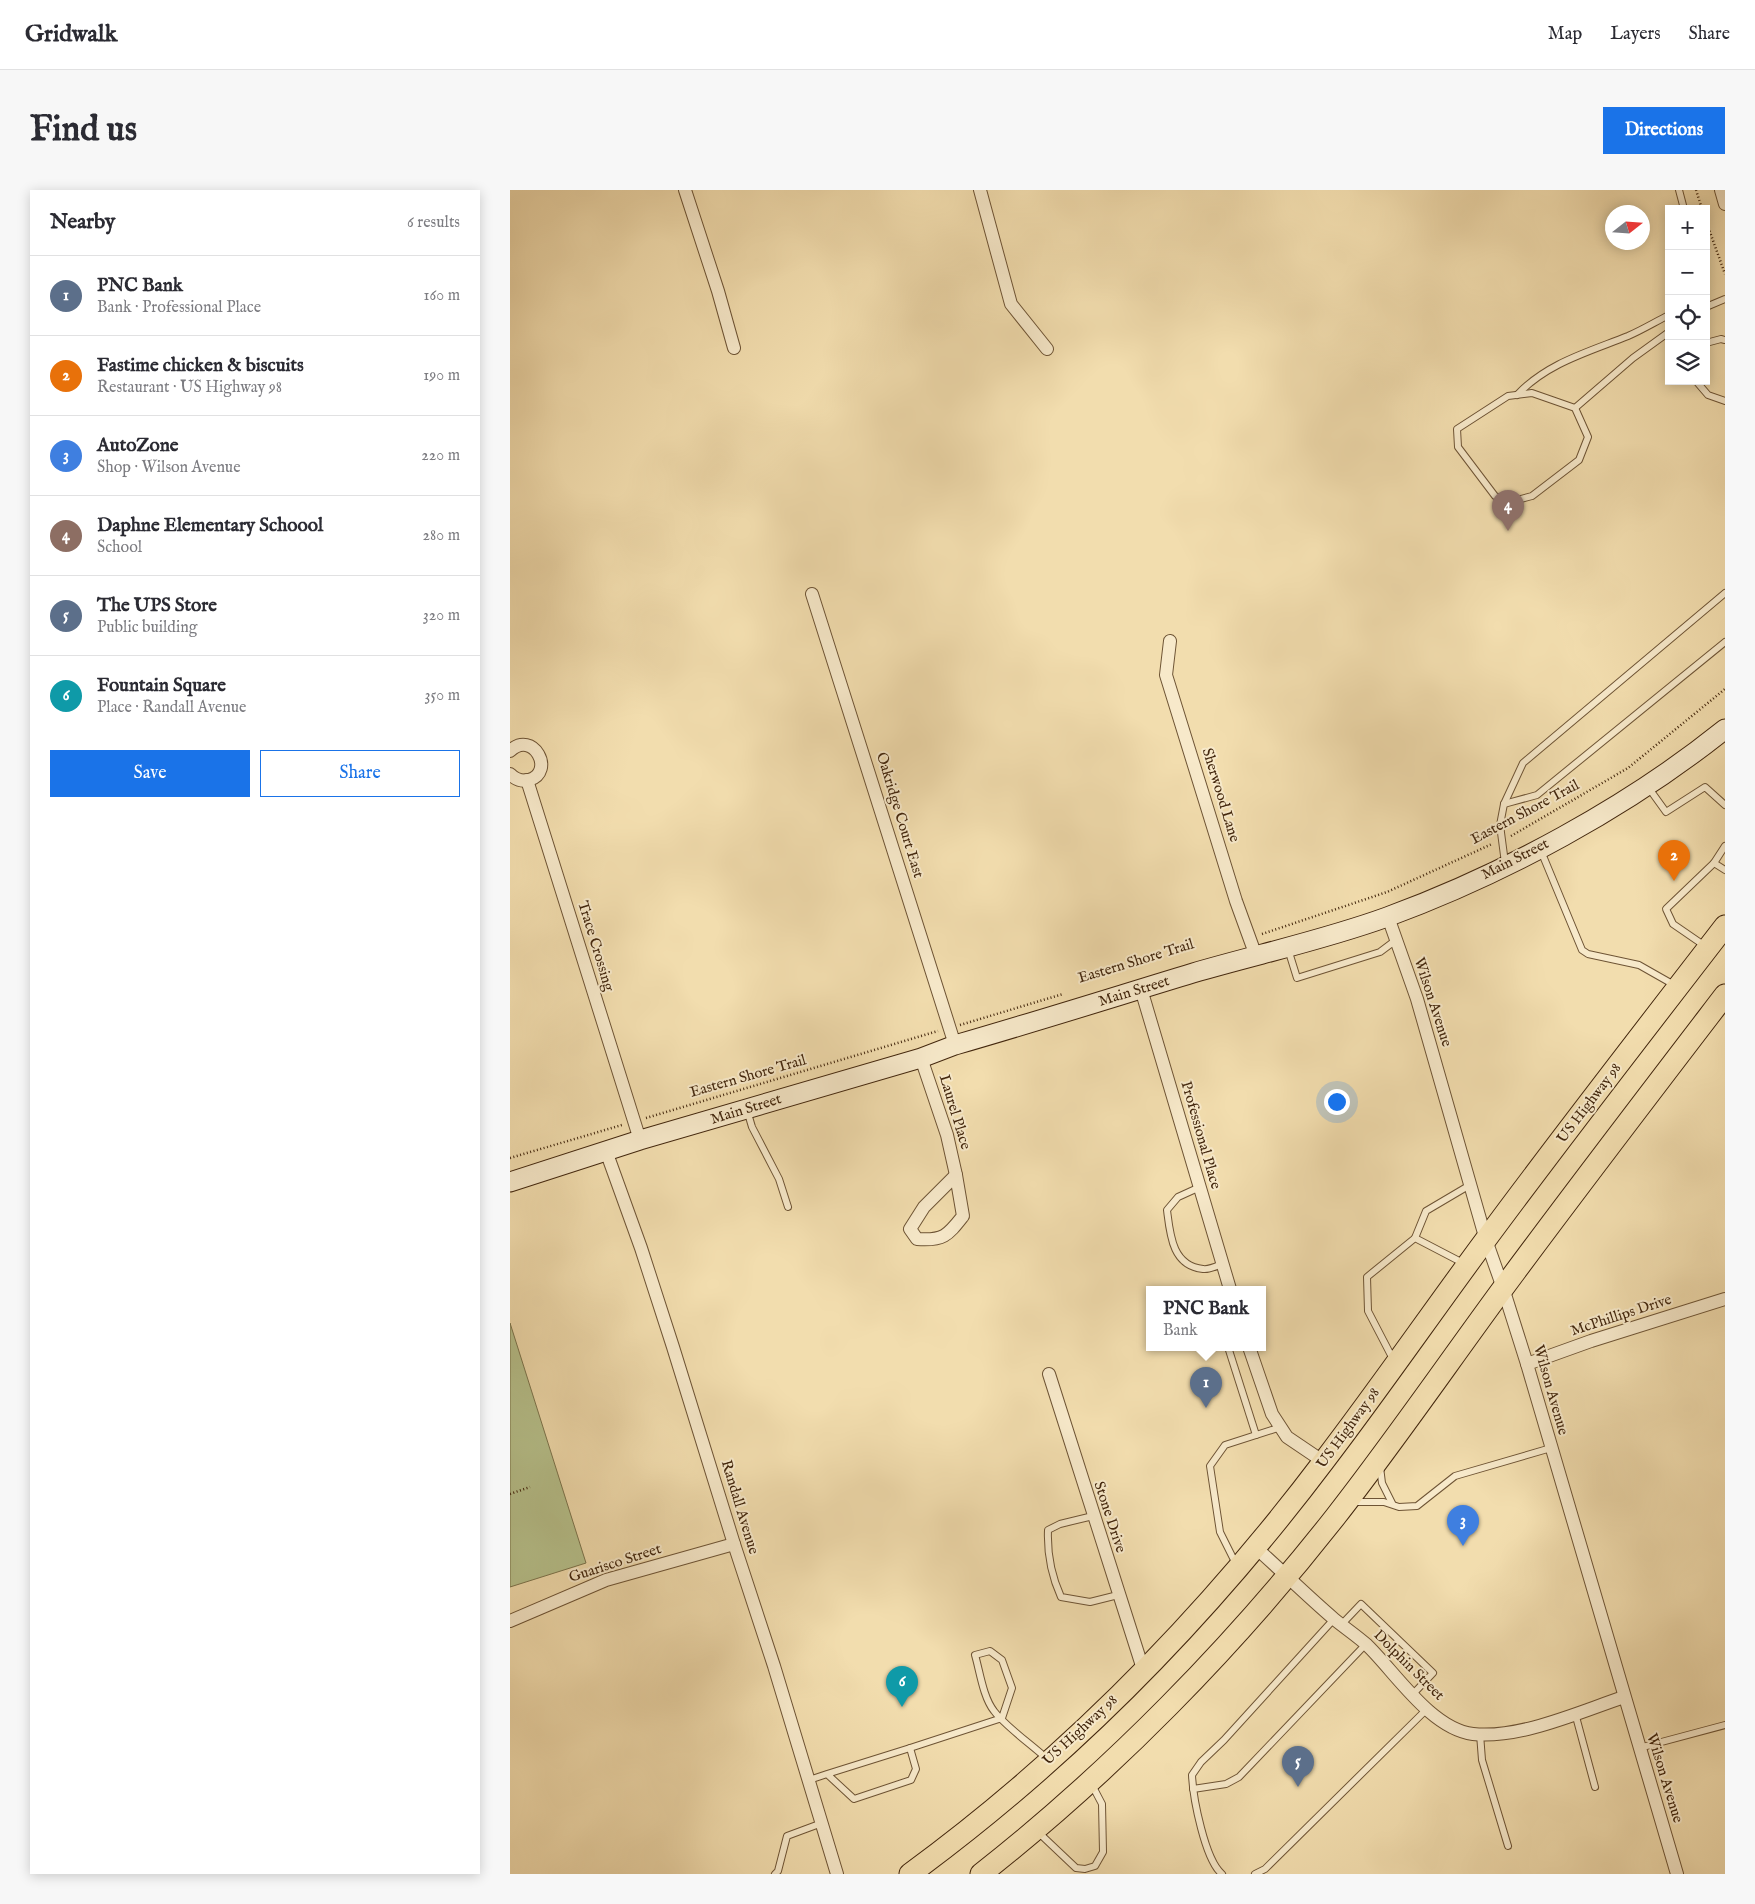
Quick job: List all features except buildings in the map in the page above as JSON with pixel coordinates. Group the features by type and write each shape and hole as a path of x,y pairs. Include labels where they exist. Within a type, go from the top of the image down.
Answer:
{"main road":[{"name":"Main Street","path":"510,1182 640,1140 921,1058 952,1036 1141,989 1388,917 1506,865 1539,847 1647,786 1725,729"},
{"name":"US Highway 98","path":"910,1874 1014,1792 1091,1723 1204,1607 1238,1568 1324,1462 1467,1265 1725,926"},
{"path":"981,1874 1035,1829 1090,1779 1212,1662 1287,1576 1345,1503 1503,1288 1725,995"}],"street":[{"path":"685,190 718,291 734,348"},
{"path":"980,190 1010,304 1047,349"},
{"path":"1721,190 1725,204"},
{"name":"Oakridge Court East","path":"812,594 952,1036"},
{"name":"Sherwood Lane","path":"1170,641 1166,675 1236,901 1256,956"},
{"path":"510,751 524,745 530,746 538,753 541,764 537,775 527,780 515,778 510,774"},
{"name":"Trace Crossing","path":"527,780 640,1140"},
{"name":"Wilson Avenue","path":"1388,917 1417,998 1486,1240 1527,1364 1677,1874"},
{"name":"Professional Place","path":"1141,989 1229,1286"},
{"name":"Laurel Place","path":"921,1058 947,1135 956,1175 963,1216 947,1236 931,1240 917,1239 910,1229 924,1207 956,1175"},
{"name":"Randall Avenue","path":"606,1151 641,1248 774,1666 837,1874"},
{"name":"McPhillips Drive","path":"1527,1364 1590,1341 1725,1298"},
{"path":"1249,1351 1272,1414 1288,1436 1324,1462"},
{"name":"Stone Drive","path":"1049,1374 1143,1669"},
{"name":"Guarisco Street","path":"510,1621 606,1580 734,1544"},
{"name":"Dolphin Street","path":"1255,1547 1337,1622 1366,1644 1427,1709 1454,1728 1480,1734 1507,1732 1624,1697"}],"lane":[{"path":"1678,190 1683,205"},
{"path":"1710,306 1725,299"},
{"path":"1517,395 1530,381 1544,371 1629,335 1665,317"},
{"path":"1575,408 1633,358 1665,335"},
{"path":"1710,342 1721,339 1725,340"},
{"path":"1699,385 1708,395 1725,401"},
{"path":"1532,394 1575,408 1588,437 1579,460 1532,496 1510,502 1495,496 1458,447 1457,429 1508,396 1532,394"},
{"path":"1506,865 1500,825 1504,804 1523,762 1724,597"},
{"path":"1504,804 1537,795 1725,642"},
{"path":"1647,786 1666,812 1705,787 1725,805"},
{"path":"1708,948 1673,924 1666,909 1714,863 1725,846"},
{"path":"1539,847 1582,950 1588,954 1648,968 1678,987"},
{"path":"1714,863 1725,870"},
{"path":"1287,948 1297,978 1380,952 1396,940"},
{"path":"747,1109 752,1127 780,1179 788,1206"},
{"path":"1395,1364 1368,1311 1367,1277 1415,1238 1426,1211 1470,1185"},
{"path":"1200,1188 1178,1197 1167,1210 1170,1239 1177,1256 1192,1265 1204,1270 1222,1264"},
{"path":"1415,1238 1467,1265"},
{"path":"1229,1351 1256,1435"},
{"path":"1238,1568 1220,1532 1210,1466 1224,1445 1281,1427"},
{"path":"1345,1503 1392,1503 1399,1507 1417,1506 1455,1476 1551,1448"},
{"path":"1379,1457 1382,1483 1392,1503"},
{"path":"1093,1516 1060,1524 1048,1530 1047,1556 1055,1584 1061,1598 1090,1602 1118,1595"},
{"path":"1222,1874 1211,1861 1193,1790 1192,1775 1200,1762 1224,1740 1337,1622 1361,1604 1433,1673 1413,1694"},
{"path":"1193,1790 1226,1784 1239,1777 1366,1644"},
{"path":"1002,1718 1012,1688 1002,1660 990,1651 975,1655 993,1710 1049,1760"},
{"path":"1255,1874 1265,1869 1427,1709"},
{"path":"1575,1713 1595,1786"},
{"path":"809,1780 1002,1718"},
{"path":"1639,1748 1725,1725"},
{"path":"1480,1734 1482,1760 1508,1846"},
{"path":"827,1774 854,1799 911,1780 916,1768 910,1748"},
{"path":"1035,1829 1076,1868 1085,1869 1095,1866 1103,1852 1102,1804 1090,1779"},
{"path":"775,1874 778,1870 786,1836 822,1823"}],"path":[{"path":"1696,190 1701,205"},
{"path":"1710,232 1725,274"},
{"name":"Eastern Shore Trail","path":"1249,939 1387,892 1502,840 1628,768 1725,689"},
{"name":"Eastern Shore Trail","path":"510,1158 635,1121 952,1036 1071,992"},
{"path":"510,1494 530,1487"}],"green space":[{"path":"510,1323 586,1563 510,1587"}],"place":[{"name":"Daphne Elementary Schoool","path":"1508,531"},
{"name":"Fastime chicken & biscuits","path":"1674,881"},
{"name":"PNC Bank","path":"1206,1408"},
{"name":"AutoZone","path":"1463,1546"},
{"name":"Fountain Square","path":"902,1707"},
{"name":"The UPS Store","path":"1298,1787"}]}
